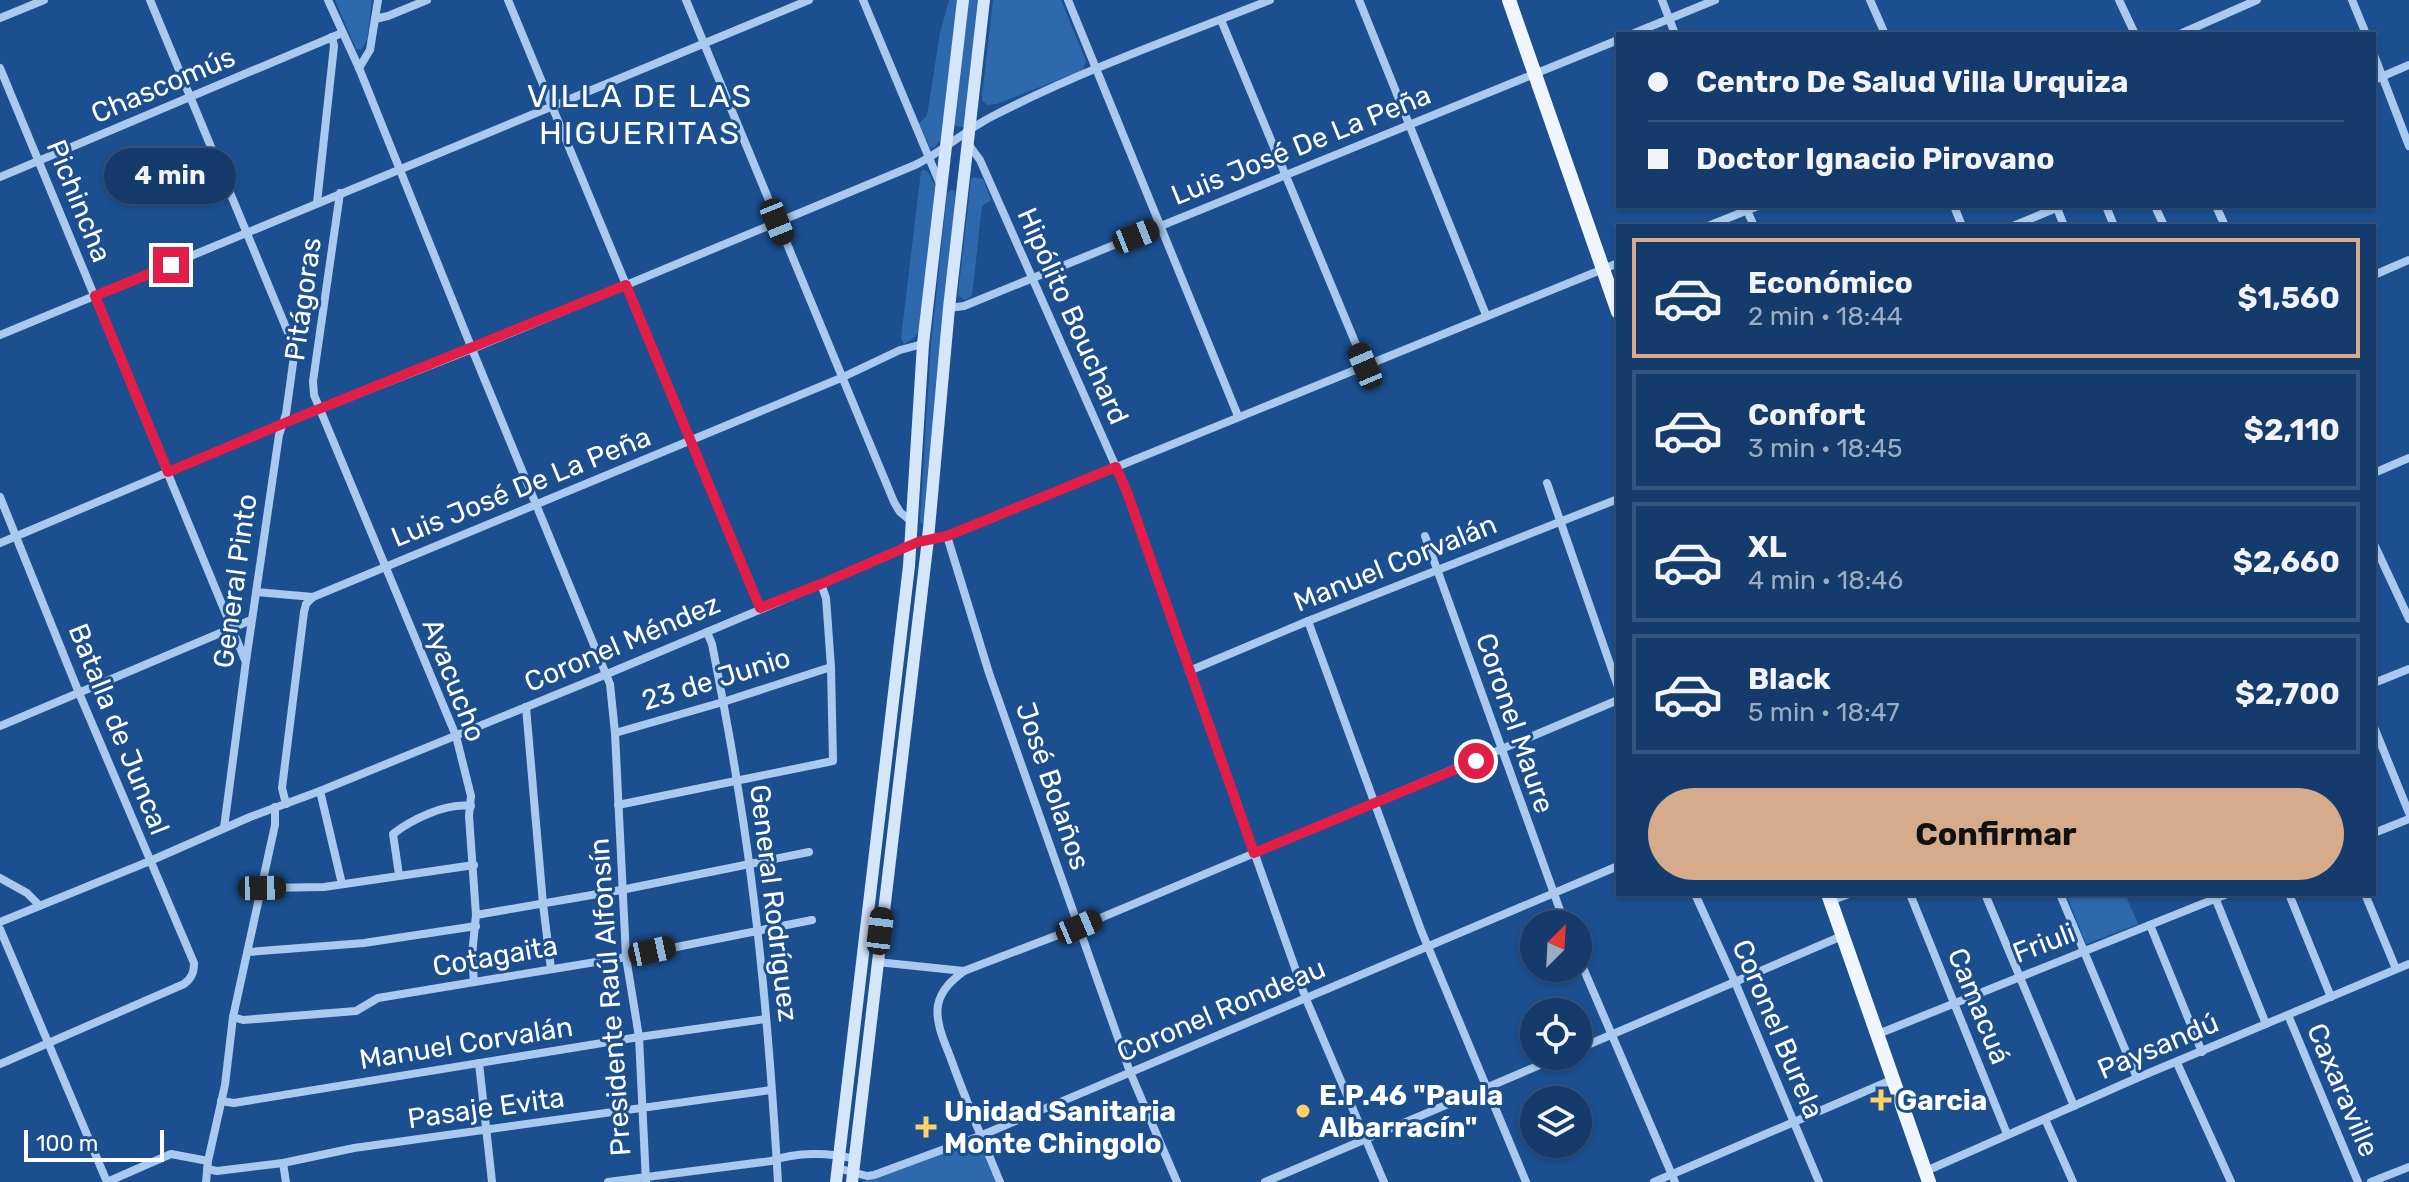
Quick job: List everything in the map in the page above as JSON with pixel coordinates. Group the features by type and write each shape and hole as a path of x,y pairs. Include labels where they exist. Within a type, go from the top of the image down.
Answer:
{"main road":[{"path":"836,1175 910,545 923,344 963,0"},
{"path":"852,1177 928,539 949,308 984,0"},
{"path":"1509,0 1616,306"},
{"path":"1829,898 1927,1177"}],"street":[{"path":"0,18 44,0"},
{"path":"150,0 248,233"},
{"name":"Presidente Raúl Alfonsín","path":"328,0 359,68 607,674 615,733 626,957 639,1037 646,1180"},
{"path":"359,68 370,50 378,0"},
{"path":"375,19 427,0"},
{"path":"508,0 760,608"},
{"path":"686,0 894,502 912,522"},
{"path":"0,335 809,0"},
{"path":"863,0 941,186"},
{"path":"1068,0 1238,416"},
{"path":"0,543 929,159 992,116 1095,70 1270,0"},
{"path":"1359,0 1486,315"},
{"path":"1662,0 1674,32"},
{"path":"1637,32 1715,0"},
{"path":"1870,0 1884,32"},
{"path":"2119,0 2134,32"},
{"path":"2185,32 2257,0"},
{"path":"2352,0 2365,32"},
{"path":"1221,20 1365,366"},
{"name":"Chascomús","path":"0,177 342,33"},
{"path":"317,203 334,46 332,37"},
{"name":"Luis José De La Peña","path":"949,308 964,306 1033,279 1616,41"},
{"path":"2409,65 2378,78 2409,146"},
{"name":"Pichincha","path":"0,68 246,661"},
{"name":"Hipólito Bouchard","path":"969,145 977,155 1127,492 1306,999 1384,1182"},
{"name":"Pitágoras","path":"320,409 314,395 313,381 340,193"},
{"path":"1712,224 1746,208"},
{"path":"2021,224 2057,208"},
{"name":"General Pinto","path":"224,828 251,620 294,356 292,342 248,233"},
{"path":"2376,274 2409,260"},
{"name":"Coronel Méndez","path":"0,922 275,807 607,674 910,545 947,536 1616,264"},
{"name":"Luis José De La Peña","path":"256,592 309,601 385,566 841,378 900,350 923,344"},
{"name":"Ayacucho","path":"320,409 456,736 469,785 471,806 469,816 476,915 472,955 474,982"},
{"path":"2376,472 2409,458"},
{"path":"1547,483 1616,681"},
{"name":"Batalla de Juncal","path":"0,497 194,963 192,976 184,984 48,1044"},
{"name":"Manuel Corvalán","path":"1189,671 1616,500"},
{"name":"José Bolaños","path":"947,536 989,673 1130,1072 1177,1182"},
{"name":"Coronel Maure","path":"1425,536 1559,910"},
{"path":"2376,548 2409,619"},
{"path":"618,805 831,762 834,758 831,667 826,598 821,584"},
{"path":"286,804 282,788 309,601"},
{"path":"0,726 251,620"},
{"path":"1308,621 1427,947 1526,1182"},
{"name":"General Rodríguez","path":"707,632 712,644 737,781 758,930 778,1182"},
{"name":"23 de Junio","path":"615,733 831,667"},
{"path":"2376,682 2409,669"},
{"path":"1000,1182 940,1027 940,1000 945,989 964,971 1079,927 1616,701"},
{"path":"526,707 551,969"},
{"path":"2376,732 2409,816 2376,832"},
{"path":"320,791 342,884"},
{"path":"399,875 393,834 414,819 458,805 471,806"},
{"path":"206,1182 233,1017 275,825 275,807"},
{"path":"476,915 809,852"},
{"path":"262,888 324,887 474,865"},
{"name":"Coronel Rondeau","path":"836,1175 874,1175 980,1136 1616,867"},
{"path":"0,878 27,893 39,905"},
{"name":"Coronel Burela","path":"1696,896 1819,1182"},
{"name":"Camacuá","path":"1911,896 2007,1134"},
{"path":"1986,896 2074,1106"},
{"path":"2061,896 2137,1078"},
{"name":"Friuli","path":"1878,1034 2215,896"},
{"name":"Caxaraville","path":"2215,896 2266,1024"},
{"path":"2290,896 2331,997"},
{"path":"2366,896 2396,969"},
{"name":"Cotagaita","path":"233,1017 243,1020 356,1011 378,998 626,957 812,920"},
{"path":"2150,925 2202,1052"},
{"path":"249,952 364,943 476,926"},
{"path":"0,929 107,1182"},
{"path":"1592,1043 1842,936"},
{"path":"877,962 964,971"},
{"name":"Paysandú","path":"1927,1177 2007,1134 2409,964"},
{"path":"1589,982 1673,1178"},
{"name":"Caxaraville","path":"2288,1015 2358,1182"},
{"name":"Manuel Corvalán","path":"221,1101 234,1103 766,1019"},
{"path":"0,1064 48,1044"},
{"path":"479,1063 492,1182"},
{"path":"2177,1063 2231,1182"},
{"path":"1265,1182 1526,1070"},
{"path":"1654,1182 1673,1178 1894,1079"},
{"name":"Pasaje Evita","path":"107,1182 171,1154 208,1165 217,1171 283,1163 354,1148 771,1090"},
{"path":"2045,1119 2073,1182"},
{"path":"608,1182 646,1180 777,1159 839,1155 855,1159"},
{"path":"283,1163 286,1182"},
{"path":"2371,1182 2409,1167"}],"shaded area":[{"path":"335,0 372,0 367,40 361,50 356,49"},
{"path":"949,0 957,0 941,139 934,148 930,147 919,123 927,116 940,33"},
{"path":"968,0 978,0 964,127 955,126 955,123"},
{"path":"993,0 1061,0 1086,61 1083,70 997,104 987,105 982,95"},
{"path":"924,170 935,186 920,330 904,344 901,338 921,171"},
{"path":"973,177 983,179 991,200 982,206 972,296 965,300 958,295"},
{"path":"955,191 956,196 923,524 920,522 931,344 947,194"},
{"path":"2067,896 2126,896 2138,924 2086,944"},
{"path":"979,1142 995,1182 862,1182"}],"place":[{"name":"Garcia","path":"1881,1100"},
{"name":"E.P.46 \"Paula Albarracín\"","path":"1303,1111"},
{"name":"Unidad Sanitaria Monte Chingolo","path":"926,1127"}],"district":[{"name":"VILLA DE LAS HIGUERITAS","path":"640,114"}],"route":[{"path":"171,265 95,296 168,472 626,285 760,608 918,542 947,536 1116,467 1254,853 1476,761"}]}
